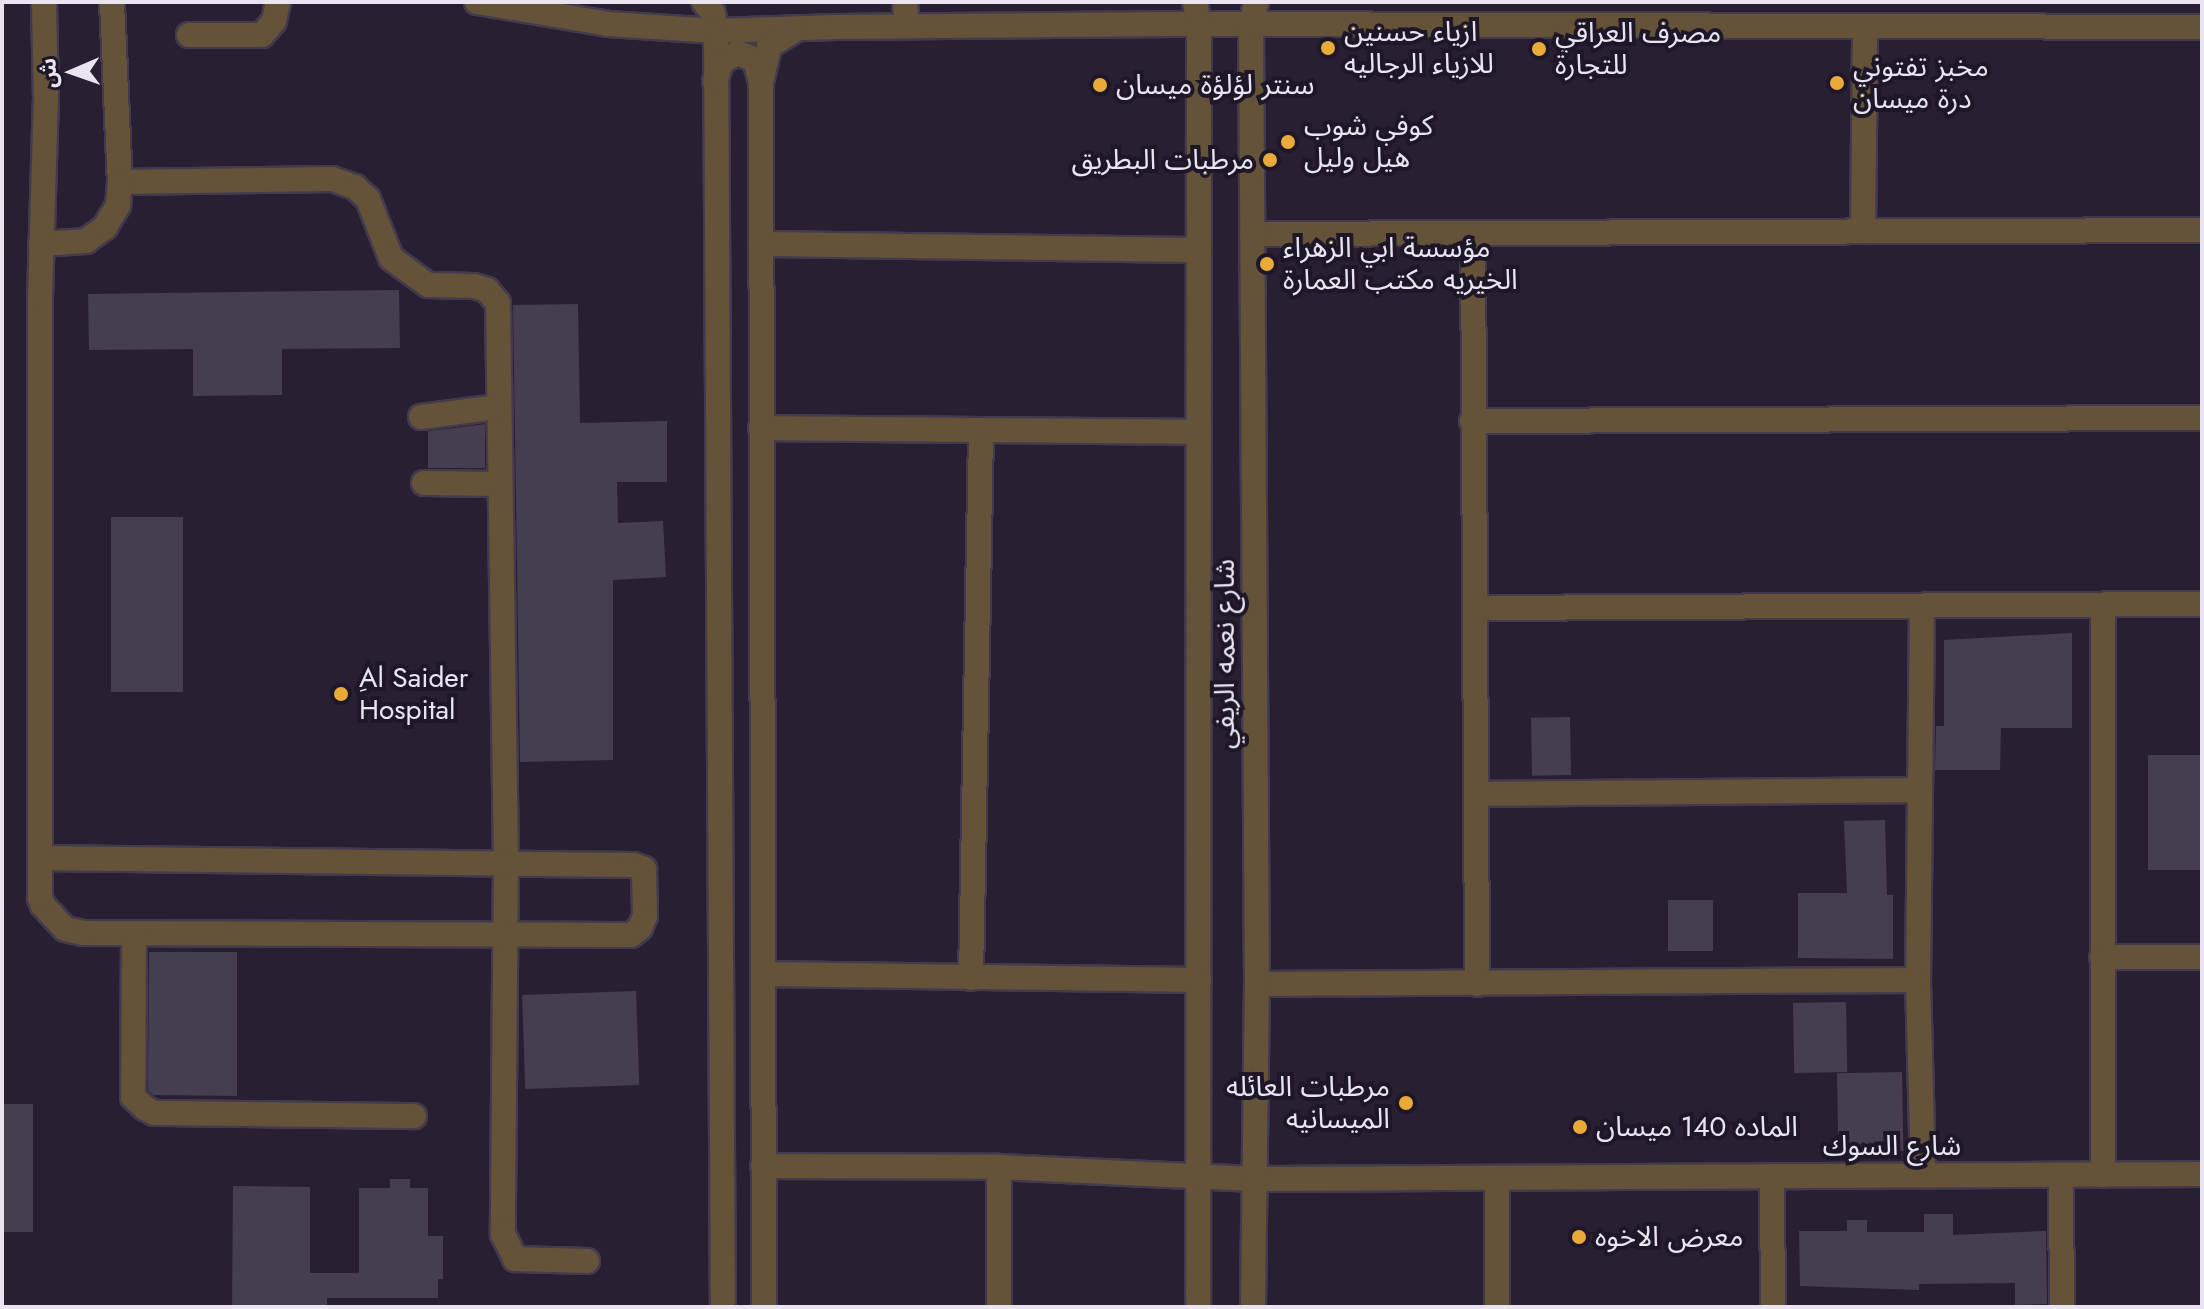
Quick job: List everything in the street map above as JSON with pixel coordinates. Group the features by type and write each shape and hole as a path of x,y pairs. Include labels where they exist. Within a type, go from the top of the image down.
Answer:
{"street":[{"path":"40,858 506,861 633,865 644,869 645,916 640,928 631,935 505,937 134,933 65,929 43,905 40,858 41,244 46,100 44,2"},
{"path":"41,244 86,241 105,227 118,205 120,182 112,2"},
{"path":"189,35 262,35 274,21 278,2"},
{"path":"477,2 608,24 716,31 795,30 906,14 1197,13 1251,26 2202,27"},
{"path":"704,2 713,13 716,31 723,1307"},
{"name":"شارع نعمه الريفي","path":"1253,1307 1257,984 1251,26 1256,2"},
{"name":"شارع نعمه الريفي","path":"1197,13 1198,1307"},
{"path":"1863,231 1865,27"},
{"path":"764,1307 761,82 769,46 795,30"},
{"path":"714,87 722,61 738,53 755,60 761,82"},
{"path":"120,182 332,179 355,187 368,199 391,258 428,285 474,286 487,290 498,303 506,861 503,1234 515,1259 587,1261"},
{"path":"1252,234 2202,230"},
{"path":"1473,233 1477,984"},
{"path":"761,244 1199,250"},
{"path":"421,417 498,407"},
{"path":"1472,421 2202,418"},
{"path":"761,428 1199,432"},
{"path":"971,978 981,430"},
{"path":"424,483 500,484"},
{"path":"1477,608 2202,604"},
{"path":"2103,605 2103,1175"},
{"path":"1922,606 1918,980 1923,1175"},
{"path":"1476,794 1919,790"},
{"path":"722,908 764,907"},
{"path":"134,933 133,1097 137,1104 154,1113 414,1116"},
{"path":"2102,957 2202,957"},
{"path":"763,974 1199,980"},
{"path":"1257,984 1918,980"},
{"name":"شارع السوك","path":"763,1166 999,1167 1254,1179 2202,1174"},
{"path":"999,1167 999,1307"},
{"path":"2061,1175 2062,1307"},
{"path":"1772,1176 1773,1307"},
{"path":"1497,1178 1497,1307"}],"building":[{"path":"399,290 400,348 282,349 282,395 193,396 193,349 89,350 88,294"},
{"path":"578,304 580,423 667,421 667,482 617,482 618,523 663,521 666,577 613,580 613,760 520,762 513,305"},
{"path":"485,424 485,468 428,468 428,431"},
{"path":"111,517 183,517 183,692 111,692"},
{"path":"2072,633 2072,728 2001,728 2000,770 1935,770 1936,726 1944,726 1944,640"},
{"path":"1570,717 1571,775 1532,776 1531,718"},
{"path":"2148,755 2202,755 2202,870 2148,870"},
{"path":"1885,820 1887,895 1893,895 1893,959 1798,958 1798,893 1847,893 1844,821"},
{"path":"1668,900 1713,900 1713,951 1668,951"},
{"path":"149,952 237,952 237,1096 153,1095 148,1090"},
{"path":"636,991 639,1085 525,1089 522,995"},
{"path":"1846,1002 1847,1072 1794,1073 1793,1003"},
{"path":"1902,1072 1903,1151 1838,1152 1837,1073"},
{"path":"2,1104 33,1104 33,1232 2,1232"},
{"path":"390,1179 410,1179 410,1188 428,1188 428,1236 443,1236 443,1279 438,1279 438,1298 327,1298 327,1307 232,1307 233,1186 310,1187 310,1273 359,1273 359,1188 390,1188"},
{"path":"1924,1214 1953,1214 1953,1235 2046,1231 2047,1304 2015,1305 2015,1283 1919,1284 1919,1290 1800,1286 1799,1231 1847,1231 1847,1220 1867,1220 1867,1232 1924,1232"}],"place":[{"name":"ازياء حسنين للازياء الرجاليه","path":"1328,48"},
{"name":"مصرف العراقي للتجارة","path":"1539,49"},
{"name":"مخبز تفتوني درة ميسان","path":"1837,83"},
{"name":"سنتر لؤلؤة ميسان","path":"1100,85"},
{"name":"كوفي شوب هيل وليل","path":"1288,142"},
{"name":"مرطبات البطريق","path":"1270,160"},
{"name":"مؤسسة ابي الزهراء الخيريه مكتب العمارة","path":"1267,264"},
{"name":"ِAl Saider Hospital","path":"341,694"},
{"name":"مرطبات العائله الميسانيه","path":"1406,1103"},
{"name":"الماده 140 ميسان","path":"1580,1127"},
{"name":"معرض الاخوه","path":"1579,1237"}]}
